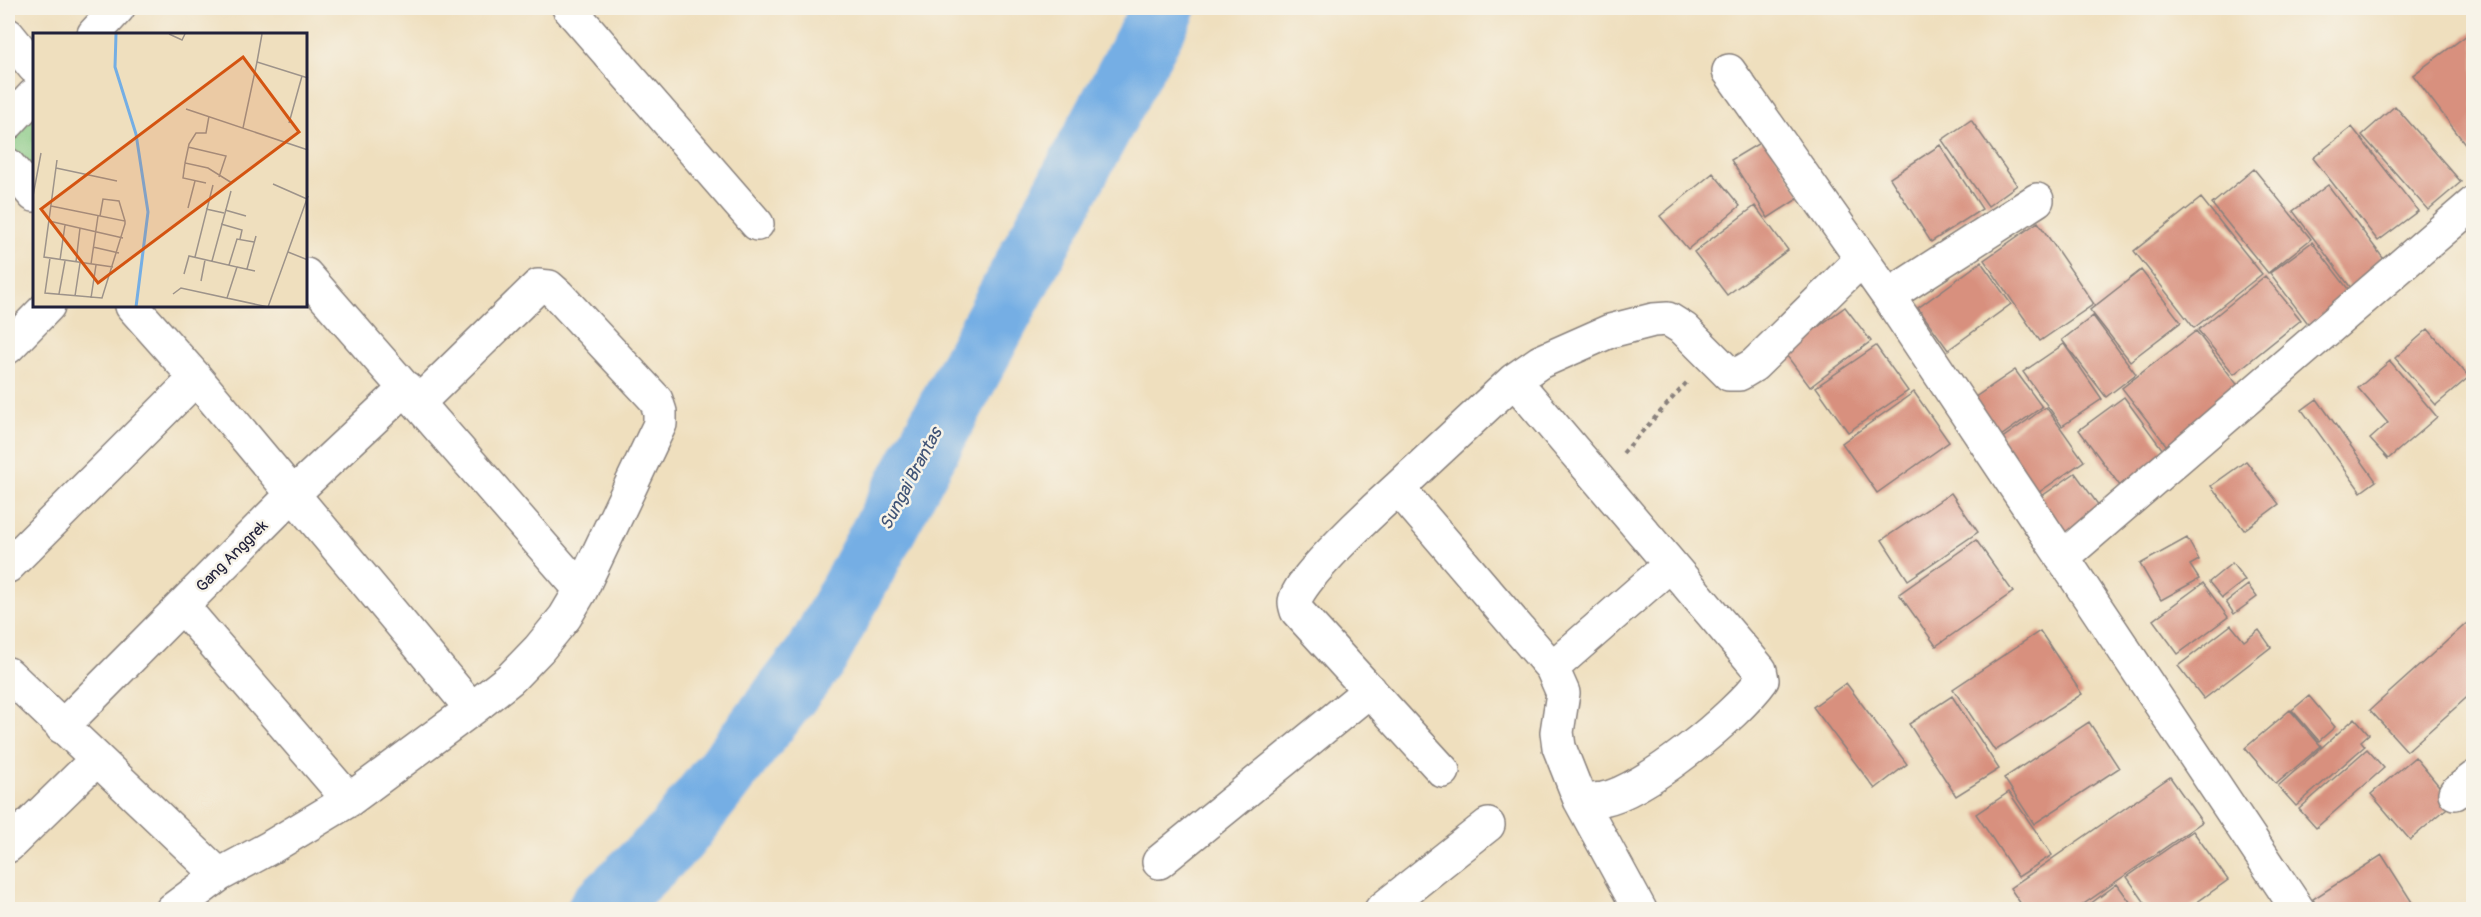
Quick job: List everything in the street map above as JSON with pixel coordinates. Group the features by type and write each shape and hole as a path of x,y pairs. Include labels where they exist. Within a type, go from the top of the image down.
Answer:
{"street":[{"path":"95,33 118,8"},
{"path":"569,8 757,224"},
{"path":"8,35 33,66"},
{"path":"1729,71 1888,296 2298,909"},
{"path":"8,123 33,96"},
{"path":"8,165 33,194"},
{"path":"1888,296 2037,200"},
{"path":"2062,558 2474,203"},
{"path":"1443,771 1297,611 1295,601 1302,587 1360,523 1514,380 1540,362 1610,332 1653,320 1668,319 1729,374 1739,374 1754,364 1862,259"},
{"path":"172,909 219,875 271,848 349,800 472,709 510,679 539,649 565,617 582,590 308,277"},
{"name":"Gang Anggrek","path":"62,727 293,494 538,286 549,287 558,295 656,400 660,412 660,424 582,590"},
{"path":"8,347 46,308"},
{"path":"134,308 196,378 472,709"},
{"path":"8,566 196,378"},
{"path":"1514,380 1760,670 1762,681 1736,710 1673,761 1627,790 1604,799 1580,800"},
{"path":"1398,488 1552,668 1563,693 1557,732 1559,747 1580,800 1640,909"},
{"path":"1552,668 1670,565"},
{"path":"183,606 349,800"},
{"path":"8,674 219,875"},
{"path":"1159,862 1370,690"},
{"path":"8,846 96,760"},
{"path":"1381,909 1488,825"}],"path":[{"path":"1598,480 1711,356"}],"green space":[{"path":"33,116 33,175 8,142"}],"building":[{"path":"2474,30 2474,145 2469,149 2413,75"},
{"path":"2395,106 2461,182 2428,210 2362,135"},
{"path":"1971,120 2017,185 1988,206 1942,140"},
{"path":"2352,127 2418,211 2378,241 2313,158"},
{"path":"1766,139 1802,196 1768,218 1731,160"},
{"path":"1940,145 1982,209 1931,242 1890,178"},
{"path":"2254,169 2311,239 2268,273 2212,204"},
{"path":"1713,173 1740,206 1688,249 1660,216"},
{"path":"2328,185 2392,270 2357,296 2293,211"},
{"path":"2201,198 2262,274 2194,328 2134,251"},
{"path":"1755,206 1788,250 1727,295 1694,252"},
{"path":"2038,222 2094,304 2040,341 1984,260"},
{"path":"2312,242 2355,298 2313,330 2270,273"},
{"path":"1981,262 2011,304 1948,350 1918,308"},
{"path":"2141,270 2181,322 2130,361 2090,310"},
{"path":"2265,276 2301,320 2234,374 2198,330"},
{"path":"1845,307 1871,341 1810,387 1784,352"},
{"path":"2093,316 2136,374 2106,397 2062,340"},
{"path":"2428,329 2469,377 2436,405 2395,358"},
{"path":"2196,331 2243,392 2170,450 2122,388"},
{"path":"2064,344 2102,399 2062,426 2023,372"},
{"path":"1876,346 1908,391 1848,432 1816,387"},
{"path":"2390,361 2437,417 2388,459 2370,439 2388,423 2358,388"},
{"path":"2015,370 2042,407 1998,438 1971,400"},
{"path":"1914,392 1949,442 1877,493 1842,443"},
{"path":"2124,397 2171,461 2126,494 2079,430"},
{"path":"2317,399 2376,481 2361,492 2302,410"},
{"path":"2046,407 2084,461 2032,497 1994,444"},
{"path":"2246,461 2279,504 2244,530 2211,486"},
{"path":"2075,473 2102,510 2055,542 2029,505"},
{"path":"1951,493 1978,532 1908,580 1882,540"},
{"path":"2187,538 2199,560 2190,565 2199,579 2161,600 2140,564"},
{"path":"1976,540 2013,592 1936,646 1899,594"},
{"path":"2232,563 2245,580 2222,598 2209,582"},
{"path":"2203,583 2228,617 2178,654 2153,620"},
{"path":"2248,585 2257,597 2234,614 2226,602"},
{"path":"2468,622 2474,628 2474,691 2407,751 2370,710"},
{"path":"2231,625 2244,641 2259,630 2271,647 2204,699 2178,666"},
{"path":"2040,631 2082,694 1995,751 1953,689"},
{"path":"1846,683 1907,764 1875,789 1813,707"},
{"path":"1952,696 1999,769 1956,796 1909,724"},
{"path":"2309,696 2335,727 2319,741 2292,710"},
{"path":"2290,710 2321,746 2276,784 2245,748"},
{"path":"2355,718 2369,734 2361,741 2365,746 2296,806 2278,786"},
{"path":"2089,722 2119,768 2034,824 2004,778"},
{"path":"2367,749 2384,768 2316,828 2299,809"},
{"path":"2415,757 2453,803 2410,840 2371,794"},
{"path":"2170,777 2202,822 2075,910 2025,910 2010,888"},
{"path":"2009,792 2052,855 2018,877 1976,814"},
{"path":"2193,831 2228,880 2186,910 2150,910 2127,877"},
{"path":"2382,855 2417,910 2319,910 2313,899"},
{"path":"2117,884 2136,910 2082,910"}],"waterway":[{"name":"Sungai Brantas","path":"599,910 675,837 818,653 1164,8"}]}
